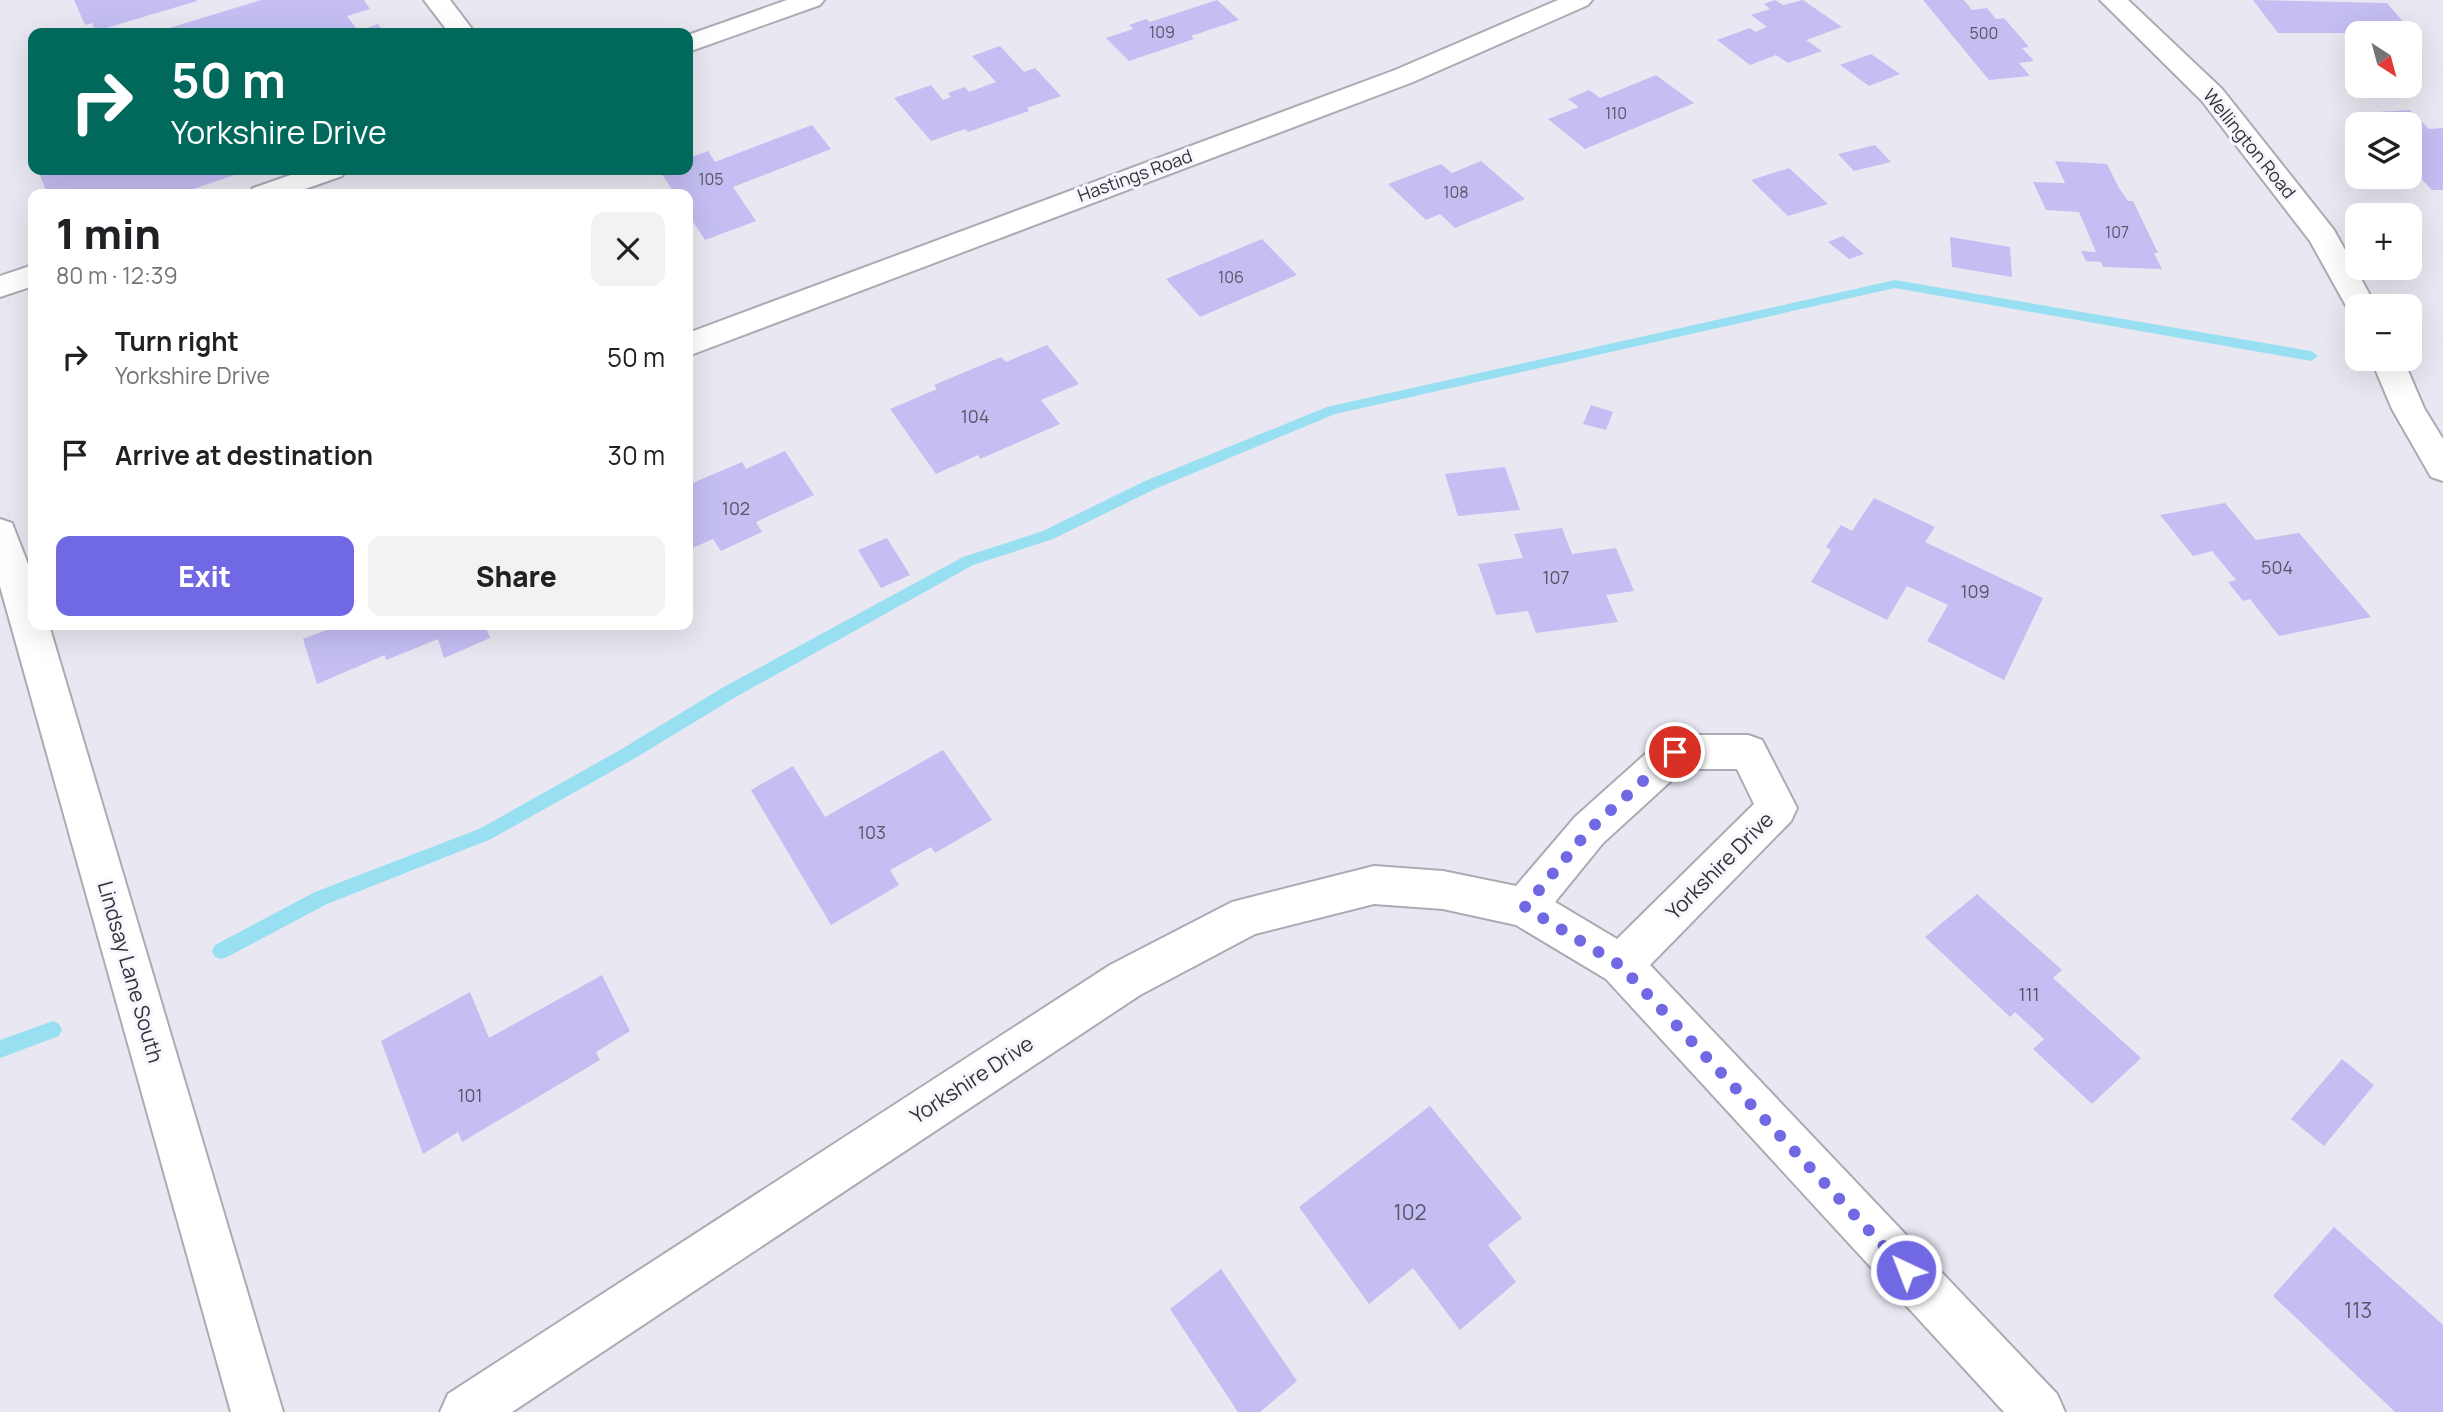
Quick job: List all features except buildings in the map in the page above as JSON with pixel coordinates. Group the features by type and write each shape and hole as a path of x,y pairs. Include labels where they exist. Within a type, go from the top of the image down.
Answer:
{"street":[{"path":"437,0 457,28"},
{"path":"693,42 811,0"},
{"name":"Hastings Road","path":"693,343 1404,76 1579,0"},
{"name":"Wellington Road","path":"2113,0 2212,95 2323,237 2354,294"},
{"path":"277,189 318,175"},
{"path":"0,287 28,277"},
{"path":"2392,371 2408,409 2443,468"},
{"name":"Lindsay Lane South","path":"0,533 28,599"},
{"name":"Lindsay Lane South","path":"37,630 257,1412"},
{"name":"Yorkshire Drive","path":"1525,907 1589,830 1675,752 1748,752 1777,808 1620,965"},
{"name":"Yorkshire Drive","path":"466,1412 1125,980 1247,916 1374,885 1443,890 1525,907 1620,965 2039,1412"}],"waterway":[{"path":"221,951 321,898 485,834 626,755 728,693 968,561 1048,535 1150,485 1332,410 1895,284 2311,356"},
{"path":"0,1049 53,1030"}],"route":[{"path":"1675,752 1589,830 1525,907 1620,965 1906,1270"}]}
